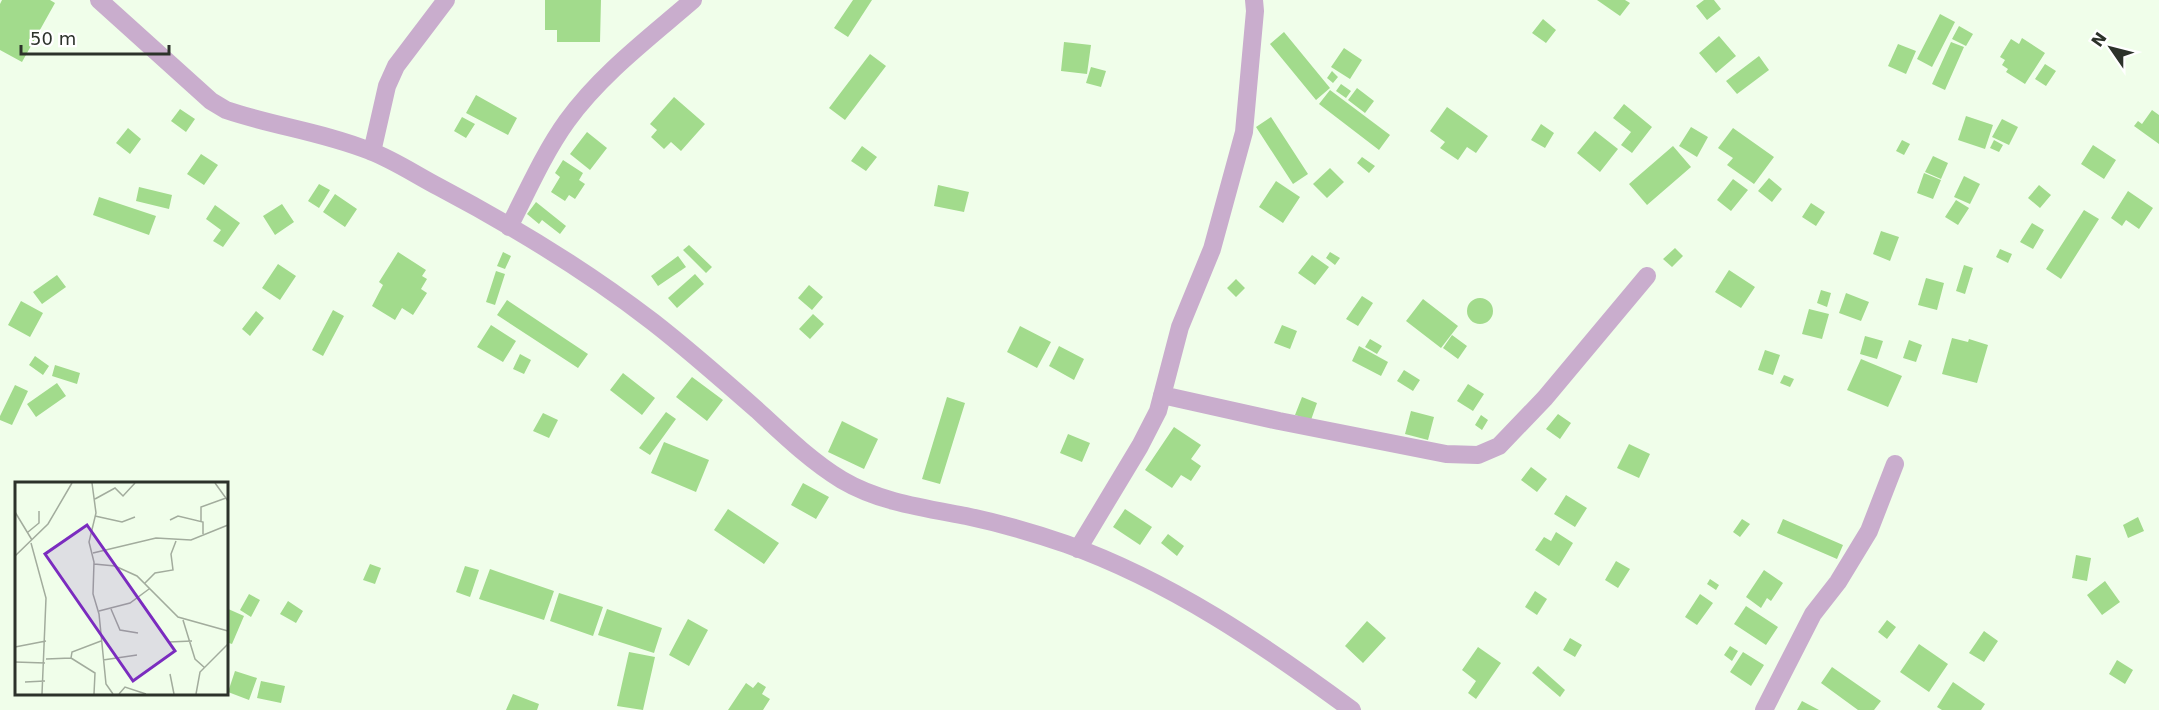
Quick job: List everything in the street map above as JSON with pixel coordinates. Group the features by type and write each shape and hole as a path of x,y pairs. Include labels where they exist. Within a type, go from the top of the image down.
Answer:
{"street":[{"path":"99,0 210,101 226,110 340,140 372,152 478,207 601,285 652,321 710,368 796,446 843,480 873,494 904,504 971,517 1078,549 1128,570 1200,608 1298,670 1352,710"},
{"path":"372,152 387,86 396,66 446,0"},
{"path":"509,227 548,152 588,94 618,64 693,0"},
{"path":"1078,549 1140,446 1158,411 1180,327 1212,249 1244,132 1255,11 1254,0"},
{"path":"1162,395 1446,454 1478,455 1499,446 1545,398 1647,276"},
{"path":"1764,710 1813,614 1844,573 1869,531 1895,464"}],"building":[{"path":"2,0 50,0 55,3 22,62 0,50 0,4"},
{"path":"545,0 601,0 600,42 557,42 557,30 545,30"},
{"path":"853,0 872,0 848,37 834,28"},
{"path":"1597,0 1625,0 1630,3 1620,16"},
{"path":"1704,0 1714,0 1721,9 1707,20 1696,6"},
{"path":"1940,14 1955,22 1932,67 1917,59"},
{"path":"1543,19 1556,30 1546,43 1532,33"},
{"path":"1959,26 1973,34 1966,46 1952,39"},
{"path":"1284,32 1330,88 1316,100 1270,44"},
{"path":"1719,36 1736,56 1716,73 1699,53"},
{"path":"2022,38 2045,53 2025,84 2006,72 2008,69 2002,65 2005,60 2000,57 2011,39 2019,44"},
{"path":"1064,42 1091,45 1087,74 1061,71"},
{"path":"1951,42 1964,47 1945,90 1932,84"},
{"path":"1898,44 1916,51 1906,74 1888,66"},
{"path":"1344,48 1362,60 1350,79 1331,67"},
{"path":"870,54 886,66 845,120 829,108"},
{"path":"1759,56 1769,70 1737,94 1726,81"},
{"path":"2045,64 2056,71 2046,86 2035,79"},
{"path":"1091,67 1106,71 1101,87 1086,83"},
{"path":"1332,71 1338,77 1333,83 1327,78"},
{"path":"1341,84 1351,91 1346,98 1336,91"},
{"path":"1357,88 1374,101 1365,113 1348,100"},
{"path":"1330,90 1390,135 1379,150 1319,104"},
{"path":"476,95 517,118 508,135 466,113"},
{"path":"674,97 705,124 681,151 671,142 664,149 651,137 657,130 650,124"},
{"path":"1624,104 1652,127 1632,153 1621,145 1631,132 1613,118"},
{"path":"1447,107 1488,136 1476,153 1467,147 1458,160 1440,148 1445,142 1430,131"},
{"path":"180,109 195,119 186,132 171,121"},
{"path":"2152,110 2159,115 2159,144 2134,126 2138,121 2142,124"},
{"path":"1966,116 1993,125 1985,149 1958,140"},
{"path":"462,117 475,124 466,138 454,131"},
{"path":"1271,117 1308,174 1293,184 1256,127"},
{"path":"2002,119 2018,127 2009,145 1992,137"},
{"path":"1541,124 1554,133 1545,148 1531,140"},
{"path":"1691,127 1708,137 1697,157 1679,146"},
{"path":"128,128 141,139 130,154 116,143"},
{"path":"1733,128 1774,157 1754,184 1727,165 1733,158 1718,148"},
{"path":"1595,131 1618,149 1600,172 1577,153"},
{"path":"587,132 607,148 590,170 570,154"},
{"path":"1902,140 1910,144 1904,155 1896,151"},
{"path":"1994,140 2003,145 1999,152 1990,148"},
{"path":"2093,145 2116,160 2104,179 2081,164"},
{"path":"862,146 877,157 866,171 851,161"},
{"path":"1673,146 1691,167 1647,205 1629,184"},
{"path":"201,154 218,165 204,185 187,174"},
{"path":"1933,156 1948,163 1941,179 1925,172"},
{"path":"1362,157 1375,166 1369,173 1357,163"},
{"path":"563,160 583,173 579,180 585,184 575,199 569,195 565,201 551,192 560,177 555,173"},
{"path":"1330,168 1344,182 1327,198 1313,184"},
{"path":"1924,173 1941,180 1933,199 1917,193"},
{"path":"1964,176 1980,184 1970,204 1954,197"},
{"path":"1769,178 1782,189 1772,202 1758,191"},
{"path":"1733,179 1748,190 1731,211 1717,200"},
{"path":"1276,181 1300,197 1283,223 1259,207"},
{"path":"319,184 330,190 319,208 308,201"},
{"path":"938,185 969,192 964,212 934,206"},
{"path":"2039,185 2051,195 2040,208 2028,198"},
{"path":"139,187 172,195 169,209 136,201"},
{"path":"2128,191 2153,208 2139,229 2126,220 2122,226 2111,218"},
{"path":"335,194 357,209 345,227 323,212"},
{"path":"99,197 156,216 149,235 93,215"},
{"path":"1956,200 1969,208 1958,225 1945,217"},
{"path":"536,202 566,226 560,234 542,220 539,224 527,214"},
{"path":"1811,203 1825,212 1816,226 1802,217"},
{"path":"282,204 294,222 275,235 263,216"},
{"path":"215,205 240,223 223,247 213,241 221,230 206,219"},
{"path":"2084,210 2099,219 2061,279 2046,269"},
{"path":"2032,223 2044,230 2033,249 2020,242"},
{"path":"1881,231 1899,237 1890,261 1873,254"},
{"path":"689,245 712,267 706,273 683,250"},
{"path":"1675,248 1683,256 1672,267 1663,259"},
{"path":"2000,249 2012,254 2008,263 1996,257"},
{"path":"398,252 426,270 422,276 427,279 421,289 427,293 413,315 402,308 395,320 372,306 383,285 379,282"},
{"path":"503,252 511,256 505,269 497,266"},
{"path":"1330,252 1340,258 1335,265 1326,258"},
{"path":"1312,255 1329,267 1315,285 1298,273"},
{"path":"678,256 686,267 658,286 651,276"},
{"path":"278,264 296,276 280,300 262,288"},
{"path":"1964,265 1973,268 1965,294 1956,291"},
{"path":"1729,270 1755,287 1741,308 1715,292"},
{"path":"496,271 505,274 495,305 486,302"},
{"path":"695,274 704,284 677,308 668,298"},
{"path":"57,275 66,287 42,304 33,292"},
{"path":"1926,278 1944,283 1937,310 1918,305"},
{"path":"1236,279 1245,288 1236,297 1227,288"},
{"path":"809,285 823,297 812,310 798,298"},
{"path":"1821,290 1831,293 1827,307 1817,303"},
{"path":"1846,293 1869,302 1861,321 1839,313"},
{"path":"1362,296 1373,303 1358,326 1346,319"},
{"path":"1480,298 1489,302 1493,311 1489,320 1480,324 1471,320 1467,311 1471,302"},
{"path":"1423,299 1458,326 1441,348 1406,321"},
{"path":"507,300 588,354 578,368 497,315"},
{"path":"21,301 43,313 30,337 8,325"},
{"path":"1809,309 1829,314 1822,339 1802,334"},
{"path":"333,310 344,316 323,356 312,350"},
{"path":"256,311 264,318 250,336 242,329"},
{"path":"813,314 824,324 810,339 799,329"},
{"path":"491,325 516,341 503,362 477,347"},
{"path":"1282,325 1297,331 1290,349 1274,343"},
{"path":"1020,326 1051,342 1037,368 1007,352"},
{"path":"1452,335 1467,346 1458,359 1443,348"},
{"path":"1865,336 1883,341 1877,359 1860,354"},
{"path":"1952,338 1968,342 1969,339 1988,345 1977,383 1942,374"},
{"path":"1370,339 1382,346 1377,354 1365,347"},
{"path":"1909,340 1922,345 1916,362 1903,358"},
{"path":"1059,346 1084,359 1074,380 1049,366"},
{"path":"1359,346 1388,362 1381,376 1352,361"},
{"path":"1765,350 1780,355 1773,375 1758,370"},
{"path":"520,354 531,360 524,374 513,369"},
{"path":"35,356 49,366 43,375 29,365"},
{"path":"1861,359 1902,376 1888,407 1847,390"},
{"path":"55,365 80,373 77,384 52,376"},
{"path":"1404,370 1420,380 1413,391 1397,381"},
{"path":"623,373 655,398 642,415 610,390"},
{"path":"1784,375 1794,379 1790,387 1780,383"},
{"path":"692,377 723,400 707,421 676,397"},
{"path":"57,383 66,396 36,417 27,404"},
{"path":"1468,384 1484,394 1473,411 1457,401"},
{"path":"15,385 28,391 12,425 0,420 0,416"},
{"path":"947,397 965,403 940,484 922,479"},
{"path":"1302,397 1317,403 1311,420 1295,415"},
{"path":"1411,411 1434,417 1428,440 1405,434"},
{"path":"666,412 676,419 650,455 639,448"},
{"path":"543,413 558,420 549,438 533,431"},
{"path":"1558,414 1571,423 1560,439 1546,429"},
{"path":"1481,415 1488,420 1482,430 1475,425"},
{"path":"842,421 878,439 864,469 828,452"},
{"path":"1174,427 1201,445 1191,459 1201,466 1191,481 1181,475 1172,488 1145,470"},
{"path":"1068,434 1090,443 1082,462 1060,453"},
{"path":"664,442 709,460 696,492 651,473"},
{"path":"1629,444 1650,454 1639,478 1617,468"},
{"path":"1531,467 1547,479 1537,492 1521,480"},
{"path":"803,483 829,497 816,519 791,505"},
{"path":"1566,495 1587,508 1575,527 1554,514"},
{"path":"728,509 779,543 764,564 714,530"},
{"path":"1125,509 1152,527 1140,545 1113,527"},
{"path":"2138,517 2144,531 2128,538 2123,525"},
{"path":"1742,519 1750,524 1740,537 1733,532"},
{"path":"1783,519 1843,545 1837,559 1777,533"},
{"path":"1556,532 1573,543 1559,566 1535,550 1544,537 1551,541"},
{"path":"1168,534 1184,546 1177,556 1161,543"},
{"path":"2076,555 2091,558 2087,581 2072,578"},
{"path":"1616,561 1630,569 1618,588 1605,580"},
{"path":"370,564 381,568 375,584 363,580"},
{"path":"465,566 479,570 470,597 456,592"},
{"path":"490,569 554,591 544,620 479,599"},
{"path":"1764,570 1783,583 1771,601 1767,598 1761,608 1746,597"},
{"path":"1710,579 1719,585 1716,590 1707,584"},
{"path":"2105,581 2120,602 2102,615 2087,595"},
{"path":"1535,591 1547,599 1537,615 1525,607"},
{"path":"559,593 603,607 593,636 550,621"},
{"path":"249,594 260,600 251,617 240,610"},
{"path":"1700,594 1713,603 1697,625 1685,617"},
{"path":"288,601 303,611 296,623 280,614"},
{"path":"1746,606 1778,627 1766,645 1734,624"},
{"path":"228,609 244,616 232,644 228,643"},
{"path":"607,609 662,628 654,653 598,635"},
{"path":"688,619 708,630 689,666 669,655"},
{"path":"1887,620 1896,627 1887,639 1878,632"},
{"path":"1367,621 1386,638 1363,663 1345,646"},
{"path":"1984,631 1998,641 1984,662 1969,653"},
{"path":"1570,638 1582,645 1575,657 1563,650"},
{"path":"1919,644 1948,664 1929,692 1900,672"},
{"path":"1730,646 1738,651 1732,661 1724,655"},
{"path":"1478,647 1501,663 1476,699 1468,693 1476,681 1462,670"},
{"path":"629,652 655,657 643,710 617,706"},
{"path":"1743,652 1764,665 1751,686 1730,672"},
{"path":"2117,660 2133,670 2125,684 2109,674"},
{"path":"1538,666 1565,690 1560,697 1532,673"},
{"path":"1832,667 1881,701 1874,710 1858,710 1821,683"},
{"path":"235,671 257,678 249,700 228,692"},
{"path":"261,681 285,686 281,703 257,698"},
{"path":"758,682 766,687 762,694 770,699 763,710 728,710 746,683 753,688"},
{"path":"1953,682 1985,704 1981,710 1942,710 1937,707"},
{"path":"513,694 539,704 537,710 506,710"},
{"path":"1802,701 1819,710 1797,710"}]}
